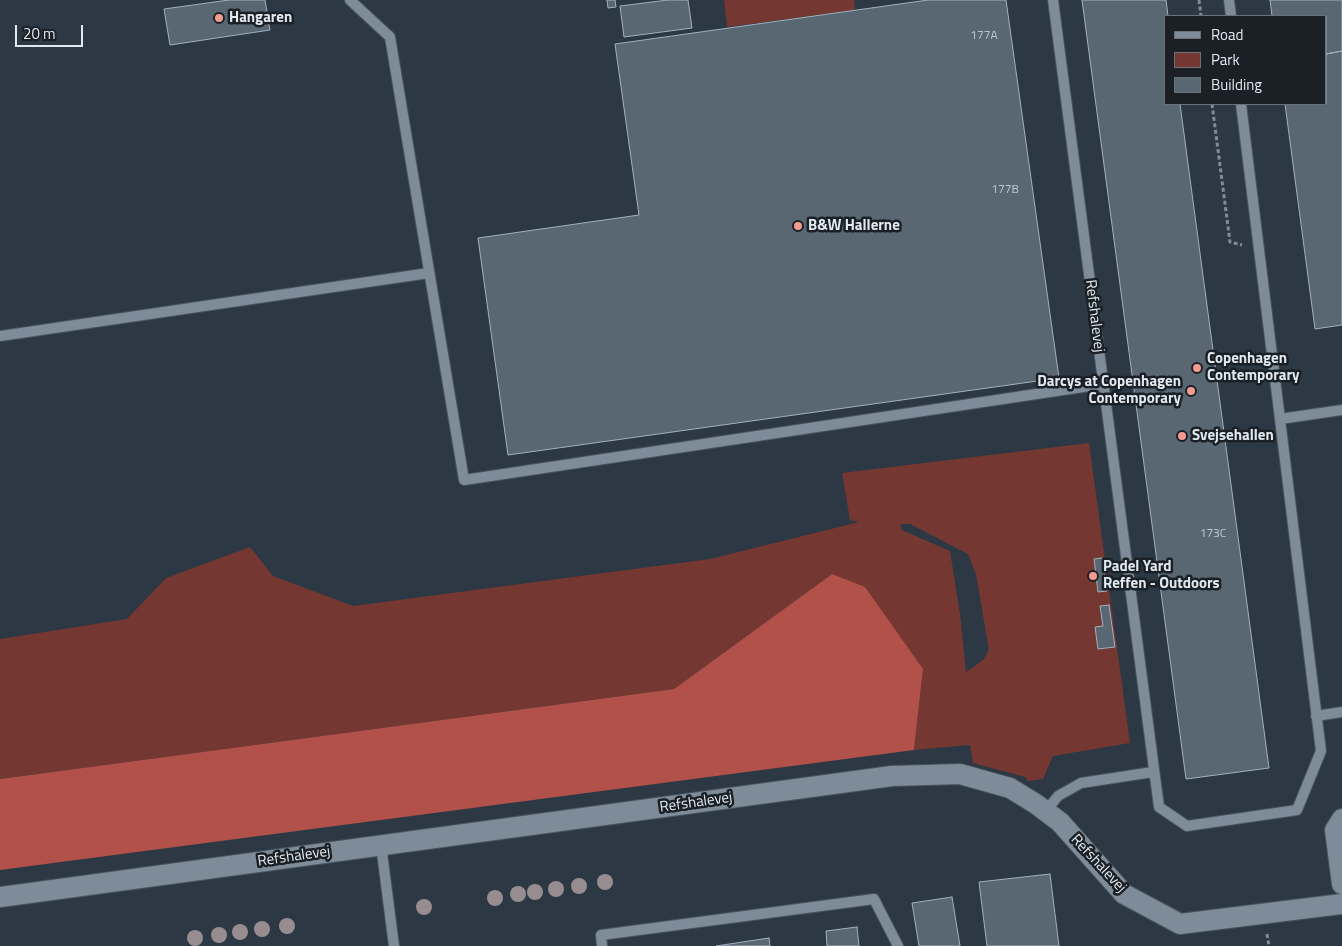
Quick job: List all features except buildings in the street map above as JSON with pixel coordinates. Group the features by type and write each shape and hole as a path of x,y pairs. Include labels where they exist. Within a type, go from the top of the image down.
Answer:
{"street":[{"name":"Refshalevej","path":"0,897 892,776 960,774 1010,788 1046,811 1060,822 1124,894 1180,924 1342,904"},
{"path":"1342,819 1335,830 1342,884"}],"lane":[{"path":"350,0 390,37 464,480 1103,384"},
{"name":"Refshalevej","path":"1053,0 1159,807 1187,826 1298,810 1321,751 1241,105"},
{"path":"1229,0 1231,15"},
{"path":"0,336 430,273"},
{"path":"1280,419 1342,410"},
{"path":"1316,716 1342,712"},
{"path":"1046,811 1058,796 1081,783 1154,772"},
{"path":"381,845 394,946"},
{"path":"602,946 601,935 874,899 898,946"}],"path":[{"path":"1198,0 1201,15"},
{"path":"1212,105 1230,242 1259,250"},
{"path":"1268,939 1269,946"}],"green space":[{"path":"724,0 854,0 855,10 727,27"},
{"path":"1089,443 1130,743 1053,756 1043,779 1028,781 1025,777 973,763 970,745 914,750 923,669 832,574 674,689 0,779 0,639 127,619 166,578 250,547 273,576 353,606 710,559 859,522 850,520 842,473","holes":["900,524 910,524 968,554 976,574 989,650 983,660 966,672 960,614 950,551 902,530"]}],"shaded area":[{"path":"832,574 865,587 923,669 914,750 0,870 0,779 674,689"}],"place":[{"name":"Hangaren","path":"219,18"},
{"name":"B&W Hallerne","path":"798,226"},
{"name":"Copenhagen Contemporary","path":"1197,368"},
{"name":"Darcys at Copenhagen Contemporary","path":"1191,391"},
{"name":"Svejsehallen","path":"1182,436"},
{"name":"Padel Yard Reffen - Outdoors","path":"1093,576"}]}
